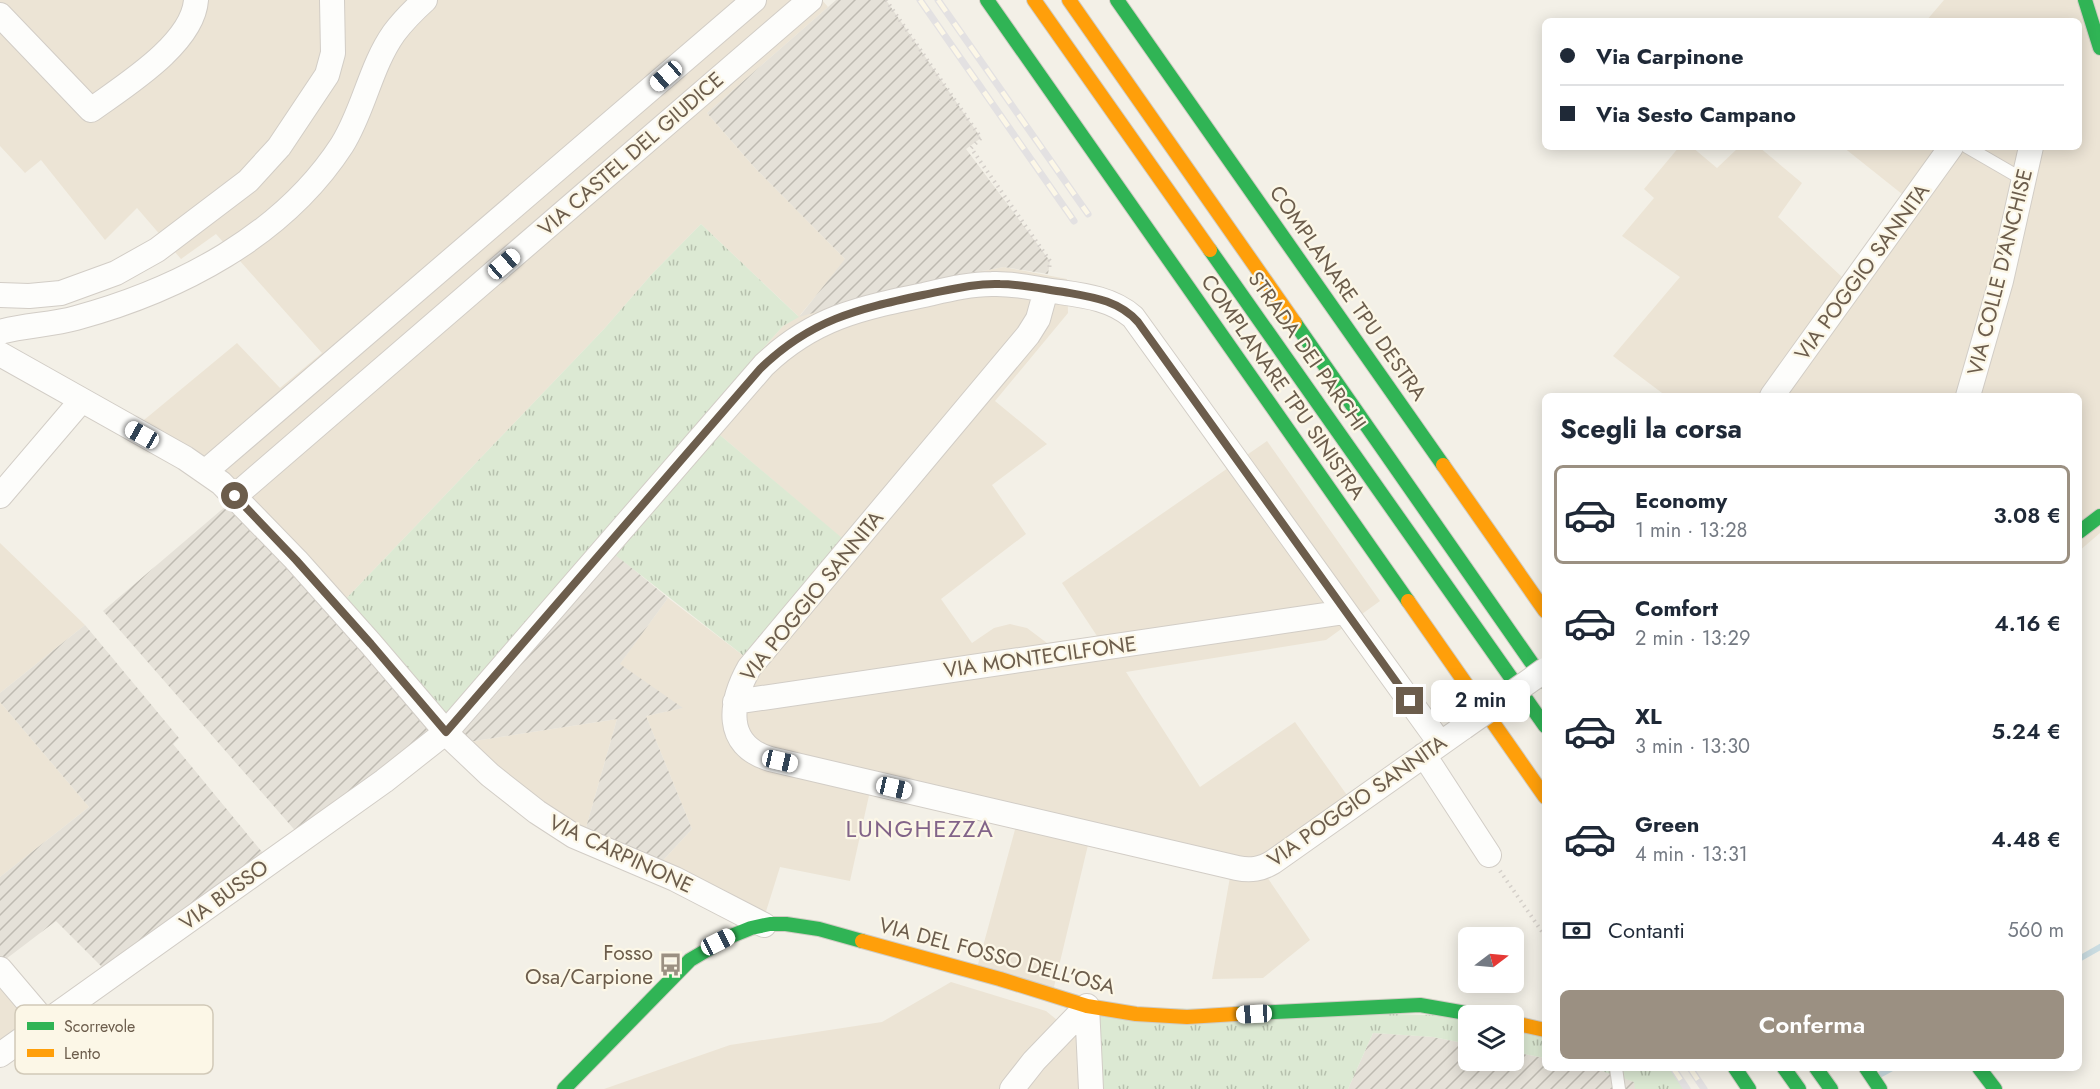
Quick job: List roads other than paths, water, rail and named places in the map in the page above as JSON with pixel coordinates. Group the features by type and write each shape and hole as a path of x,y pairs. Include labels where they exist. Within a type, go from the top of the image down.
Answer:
{"main road":[{"name":"COMPLANARE TPU SINISTRA","path":"987,0 1542,793"},
{"name":"STRADA DEI PARCHI","path":"1034,0 1542,722"},
{"name":"STRADA DEI PARCHI","path":"1069,0 1542,678"},
{"name":"COMPLANARE TPU DESTRA","path":"1117,0 1542,607"},
{"path":"2085,16 2100,48"},
{"path":"2082,530 2100,516"},
{"name":"VIA DEL FOSSO DELL'OSA","path":"564,1089 690,960 729,937 764,925 798,925 834,932 1087,1006 1130,1013 1171,1017 1220,1016 1397,1005 1439,1007 1458,1011"},
{"path":"1524,1025 1542,1029"},
{"path":"1737,1071 1749,1089"},
{"path":"1786,1071 1799,1089"},
{"path":"1818,1071 1831,1089"},
{"path":"1868,1071 1880,1089"},
{"path":"1981,1071 1995,1089"}],"street":[{"path":"0,15 91,110 161,58 185,29 196,0"},
{"path":"0,295 29,296 61,293 116,273 157,250 248,181 279,147 327,75 333,53 332,0"},
{"path":"0,332 23,326 69,320 125,303 213,263 256,235 301,198 325,169 354,123 388,42 404,21 425,0"},
{"name":"VIA CASTEL DEL GIUDICE","path":"206,471 754,0"},
{"name":"VIA CASTEL DEL GIUDICE","path":"235,496 810,0"},
{"name":"VIA POGGIO SANNITA","path":"1774,393 1949,150"},
{"name":"VIA COLLE D'ANCHISE","path":"1969,393 2003,273 2030,150"},
{"name":"VIA BUSSO","path":"69,1005 384,781 446,732 760,369 786,345 825,322 881,304 981,284 1011,284 1046,290"},
{"path":"1046,290 1102,299 1119,306 1133,317 1346,612 1432,749 1489,855"},
{"name":"VIA POGGIO SANNITA","path":"1046,290 1040,313 1031,331 761,652 740,685 735,702 734,713 738,734 751,749 765,757 1248,869 1260,868 1273,862 1542,672"},
{"name":"VIA CARPINONE","path":"0,354 206,471 235,496 296,560 446,732 490,776 537,812 564,830 599,848 675,879 764,925"},
{"path":"0,496 81,401"},
{"name":"VIA MONTECILFONE","path":"735,702 1346,612"},
{"path":"0,969 31,1005"},
{"path":"1012,1089 1034,1061 1087,1006"},
{"path":"1087,1006 1091,1089"},
{"name":"VIA BUSSO","path":"0,1055 15,1044"}],"lane":[{"path":"1971,150 2024,180"},
{"path":"1616,1071 1619,1089"}],"waterway":[{"path":"2082,957 2100,947"},
{"path":"1881,1074 1886,1071"}],"railway":[{"path":"920,0 1074,221"},
{"path":"938,0 1088,214"},
{"path":"1675,1071 1687,1089"},
{"path":"1692,1071 1704,1089"}],"place":[{"name":"Fosso Osa/Carpione","path":"671,965"}],"district":[{"name":"LUNGHEZZA","path":"920,829"}]}
